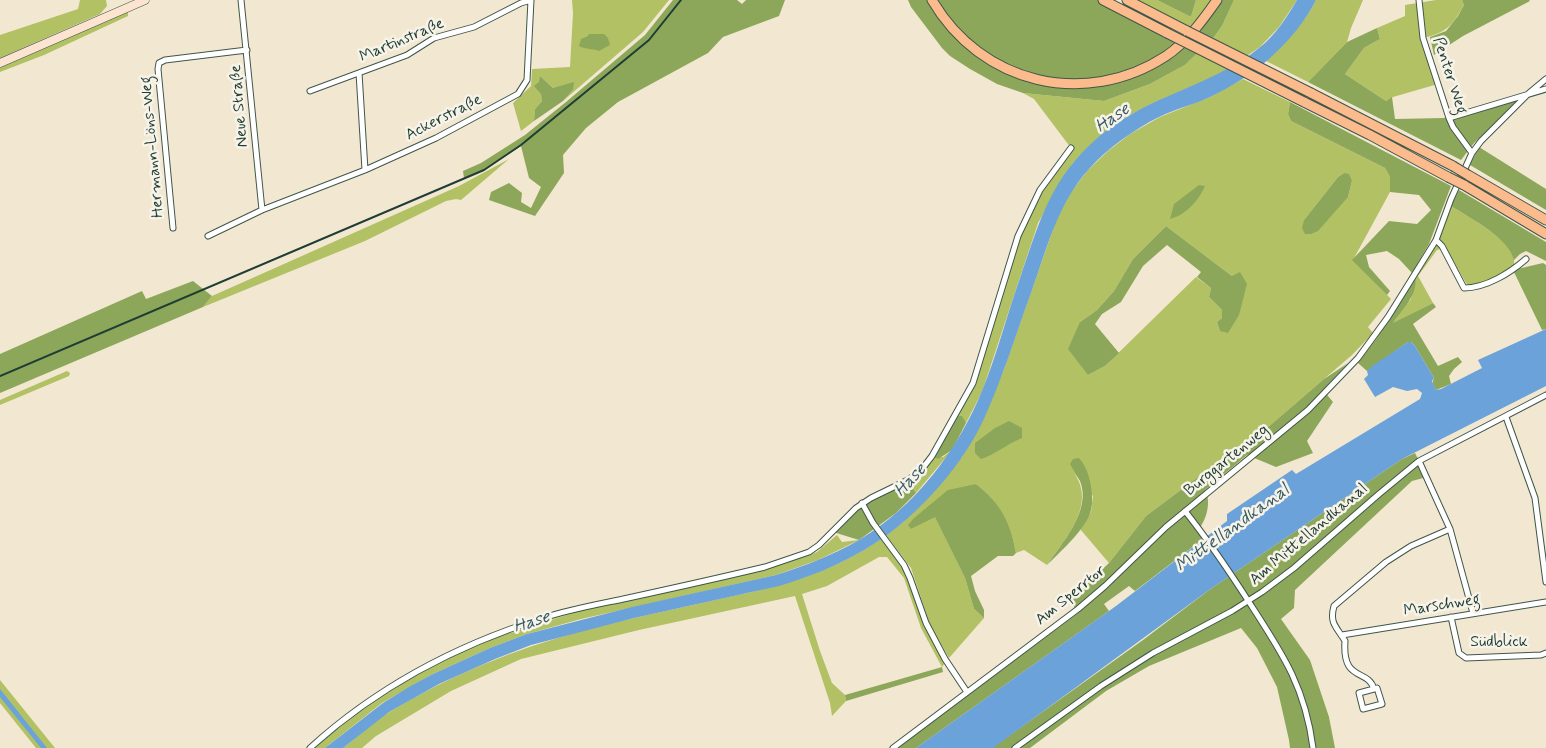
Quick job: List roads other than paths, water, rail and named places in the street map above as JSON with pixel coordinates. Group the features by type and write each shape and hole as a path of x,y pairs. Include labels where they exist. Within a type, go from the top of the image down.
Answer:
{"highway":[{"path":"932,0 962,39 992,62 1026,77 1045,82 1066,84 1087,84 1129,74 1168,55 1184,42 1217,0"},
{"path":"1103,0 1370,134 1464,185 1546,234"},
{"path":"1127,0 1453,166 1546,220"}],"main road":[{"path":"0,64 145,0"}],"street":[{"name":"Neue Straße","path":"241,0 262,210"},
{"name":"Martinstraße","path":"310,91 407,55 434,38 474,27 521,3 531,0"},
{"name":"Ackerstraße","path":"208,236 262,210 365,170 436,138 518,94 527,80 531,0"},
{"name":"Penter Weg","path":"1419,0 1423,38 1449,118 1453,127 1472,153"},
{"name":"Hermann-Löns-Weg","path":"173,228 158,69 159,63 165,60 247,50"},
{"path":"359,73 365,170"},
{"name":"Burggartenweg","path":"1312,748 1309,723 1302,695 1280,648 1241,588 1185,511 1302,415 1358,358 1388,316 1436,240 1451,199 1472,153 1481,141 1528,94 1546,79"},
{"path":"1449,118 1546,89"},
{"path":"310,748 337,724 403,679 445,656 488,638 544,617 765,567 797,557 819,546 862,503 908,480 922,469 950,426 973,383 1018,236 1040,190 1071,148"},
{"path":"1436,240 1442,246 1464,288 1480,286 1513,270 1526,259"},
{"name":"Am Mittellandkanal","path":"1015,748 1101,686 1138,662 1248,601 1294,568 1420,461 1546,395"},
{"path":"1506,417 1535,498 1546,582"},
{"path":"1420,461 1450,529 1473,613"},
{"path":"862,503 873,523 904,566 926,623 945,660 967,692"},
{"name":"Am Sperrtor","path":"893,748 1093,597 1185,511"},
{"path":"1374,689 1359,693 1363,708 1382,704 1377,688 1374,689 1373,684 1354,672 1347,664 1344,654 1345,641 1334,626 1331,615 1334,606 1386,562 1412,546 1450,529"},
{"name":"Marschweg","path":"1342,635 1546,602"},
{"name":"Südblick","path":"1450,617 1459,653 1466,658 1540,655 1546,653"}],"water":[{"path":"1297,0 1316,0 1296,30 1257,69 1226,89 1204,100 1159,117 1130,134 1104,154 1078,182 1061,211 1048,242 1002,374 982,423 947,477 932,495 899,526 854,556 823,571 790,583 634,618 531,645 439,684 389,712 343,748 325,748 383,703 409,687 490,648 527,634 632,607 776,575 839,551 879,527 916,494 961,435 982,391 1041,218 1063,176 1073,163 1097,138 1118,122 1159,100 1210,78 1259,48 1275,32"},
{"name":"Mittellandkanal","path":"1546,329 1546,386 1402,459 1209,590 993,748 916,748 1116,606 1227,521 1227,514 1292,470 1296,474 1420,399 1422,393 1417,389 1407,391 1393,387 1375,397 1364,379 1371,367 1408,342 1415,346 1434,378 1432,381 1436,390 1482,368 1478,360"},
{"path":"0,689 47,748 41,748 0,697"}],"railway":[{"path":"0,376 484,170 521,145 649,40 681,0"}],"water label":[{"name":"Hase","path":"1113,119"},
{"name":"Hase","path":"911,481"},
{"name":"Hase","path":"532,623"}]}
